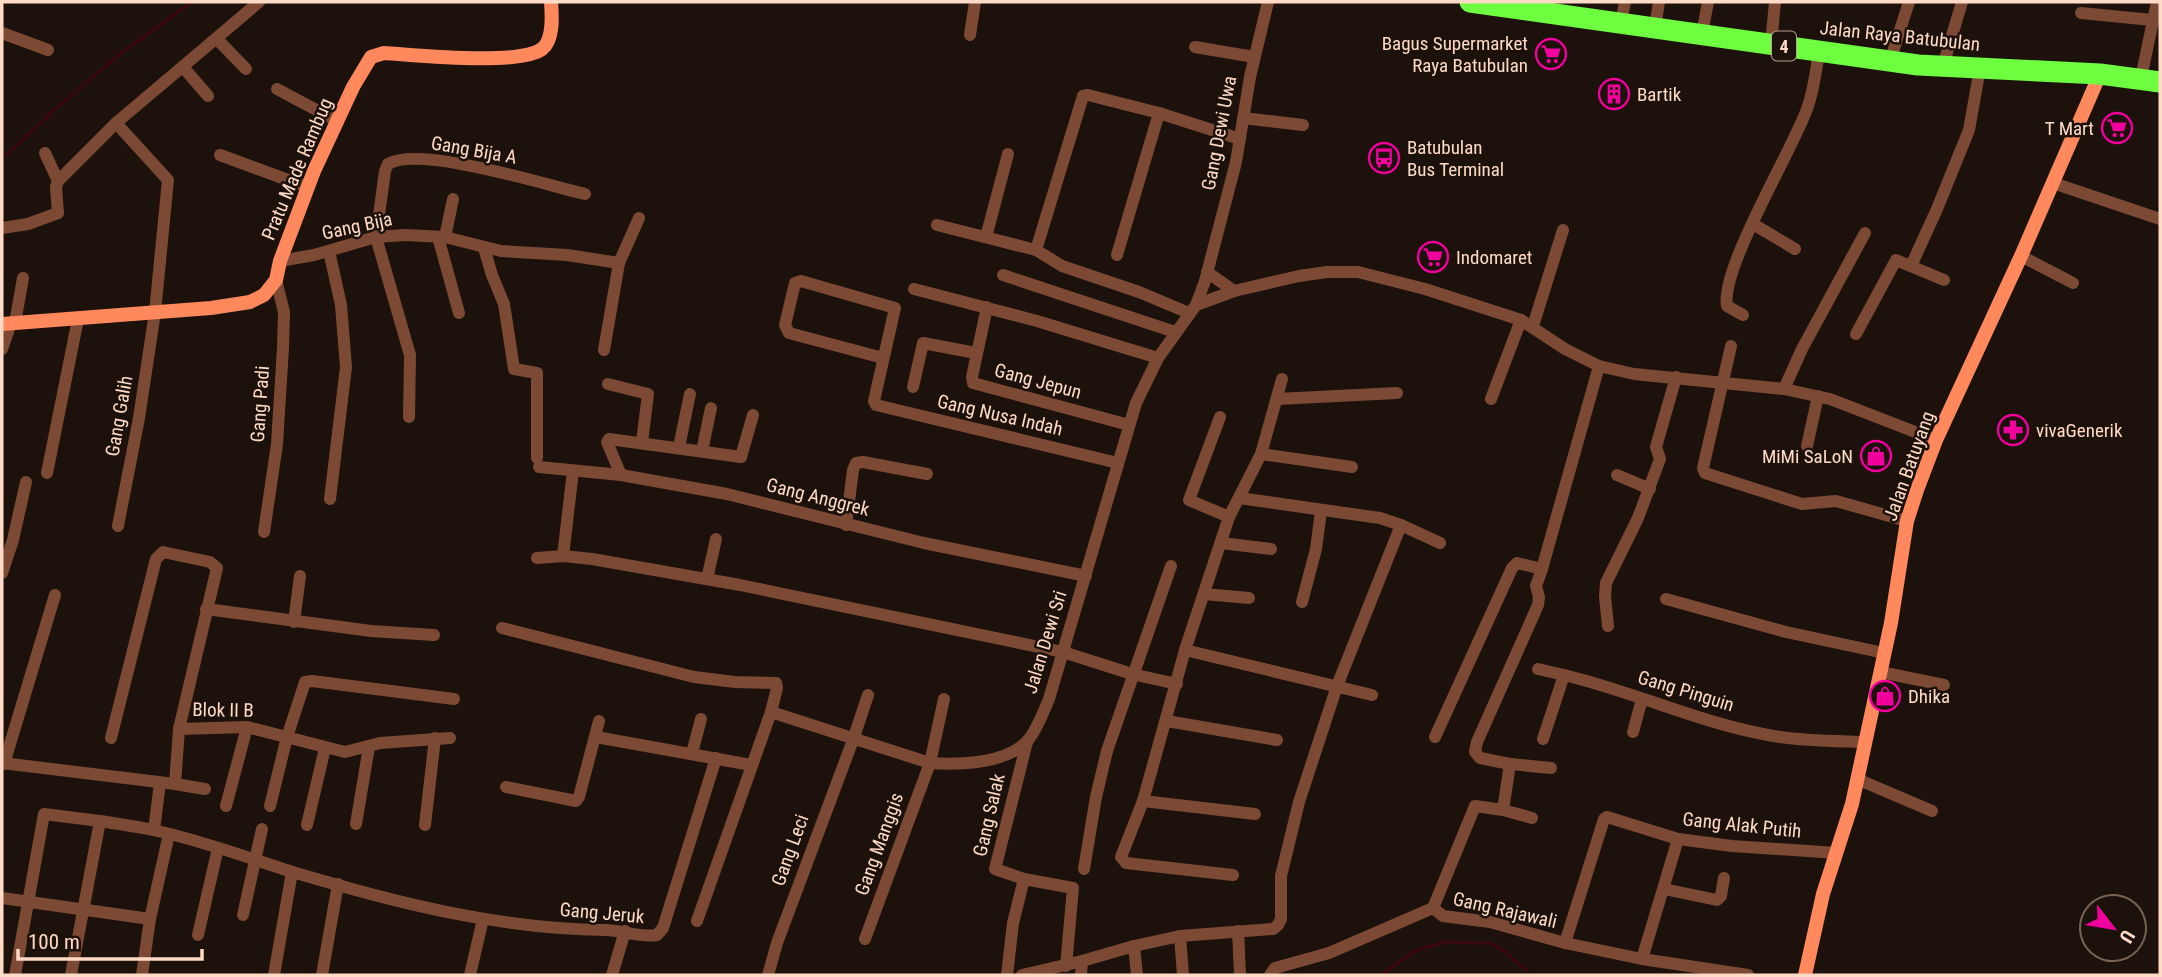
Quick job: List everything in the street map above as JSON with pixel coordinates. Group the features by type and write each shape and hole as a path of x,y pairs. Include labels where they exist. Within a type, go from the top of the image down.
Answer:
{"highway":[{"name":"Jalan Raya Batubulan","path":"1470,2 1623,12 1655,27 1890,61 2101,74 2150,80"}],"street":[{"path":"2,228 28,224 58,213 58,181 116,122 259,2"},
{"name":"Pratu Made Rambug","path":"276,280 280,261 307,187 359,74 371,57 384,53 483,58 532,53 541,50 546,43 551,23 551,2"},
{"path":"970,35 975,2"},
{"name":"Gang Dewi Uwa","path":"1192,309 1207,272 1240,139 1254,57 1268,2"},
{"path":"1655,27 1660,2"},
{"path":"1702,34 1708,2"},
{"path":"1771,44 1775,2"},
{"path":"1890,61 1909,2"},
{"path":"1943,66 1962,2"},
{"path":"2150,80 2152,20 2157,2"},
{"path":"2081,13 2152,20"},
{"path":"2,33 48,50"},
{"path":"217,39 246,69"},
{"path":"1195,47 1254,57"},
{"path":"1743,315 1730,309 1726,301 1738,257 1807,111 1819,51"},
{"path":"183,67 208,96"},
{"path":"1911,266 1969,130 1980,68"},
{"name":"Jalan Batuyang","path":"1805,975 1823,894 1847,823 1857,779 1894,605 1907,521 1936,440 2101,74"},
{"path":"277,89 337,121"},
{"path":"1036,250 1083,96 1159,113 1240,139"},
{"path":"1117,255 1159,113"},
{"path":"1243,118 1303,125"},
{"name":"Gang Galih","path":"116,122 168,180 155,312 139,418 118,526"},
{"path":"45,153 58,181"},
{"path":"986,237 1009,154"},
{"path":"220,155 307,187"},
{"name":"Gang Bija A","path":"376,237 386,167 398,160 447,161 585,194"},
{"path":"2053,183 2160,219"},
{"path":"453,199 442,237 459,313"},
{"path":"604,350 619,263 639,218"},
{"path":"1753,224 1795,249"},
{"path":"937,225 1036,250 1062,266 1192,309 1234,290 1313,274 1358,272 1425,289 1527,323 1564,349 1599,366 1634,373 1784,389 1818,396 1936,440"},
{"path":"1492,399 1527,323 1563,230"},
{"path":"1784,389 1802,349 1865,233"},
{"name":"Gang Bija","path":"280,261 329,251 376,237 405,235 442,237 484,248 619,263"},
{"path":"376,237 410,355 409,417"},
{"name":"Gang Anggrek","path":"484,248 504,304 513,365 518,370 537,373 538,463 573,471 621,475 727,494 924,543 1086,576"},
{"path":"329,251 341,305 346,367 330,499"},
{"path":"2021,256 2073,284"},
{"path":"1856,334 1893,262 1898,260 1944,280"},
{"path":"1207,272 1234,290"},
{"path":"1003,275 1175,332"},
{"path":"2,349 23,278"},
{"path":"10,323 211,308 250,302 264,295 276,280"},
{"name":"Gang Padi","path":"264,532 277,444 284,348 284,312 276,280"},
{"path":"801,281 895,308 883,358 789,333 785,325 795,283 801,281"},
{"path":"914,289 986,307 1158,358"},
{"name":"Gang Jepun","path":"986,307 972,379 975,384 1129,425"},
{"name":"Jalan Dewi Sri","path":"1027,742 1042,717 1142,388 1158,358 1192,309"},
{"path":"47,473 78,319"},
{"path":"913,387 923,343 976,354"},
{"path":"1731,346 1703,468 1705,473 1802,504 1836,501 1907,521"},
{"name":"Gang Nusa Indah","path":"883,358 874,404 1118,463"},
{"path":"1551,768 1510,764 1477,756 1476,749 1538,605 1536,586 1599,366"},
{"path":"1608,626 1606,583 1650,489 1660,459 1656,447 1676,377"},
{"path":"1233,875 1126,863 1121,857 1143,801 1185,650 1229,517 1261,454 1282,379"},
{"path":"608,384 648,394 642,442"},
{"path":"1277,399 1397,393"},
{"path":"679,447 690,394"},
{"path":"1807,446 1818,396"},
{"path":"702,451 711,408"},
{"path":"621,475 607,440 611,438 741,457 752,415"},
{"path":"1220,417 1189,500 1229,517"},
{"path":"1261,454 1352,467"},
{"path":"846,525 856,463 863,461 928,474"},
{"path":"563,556 573,471"},
{"path":"1618,475 1650,489"},
{"path":"2,573 13,540 26,482"},
{"path":"1239,498 1380,518 1440,543"},
{"path":"1302,602 1316,549 1321,511"},
{"path":"1022,975 1180,936 1273,929 1280,922 1281,876 1300,802 1337,686 1401,525"},
{"path":"707,579 716,539"},
{"path":"1221,543 1271,549"},
{"path":"111,738 160,553 167,552 213,563 217,571 179,729"},
{"path":"537,558 563,556 707,579 1063,652 1132,674 1177,684"},
{"path":"1435,737 1512,568 1517,563 1542,569"},
{"path":"1084,869 1107,751 1171,566"},
{"path":"294,622 300,576"},
{"path":"1204,594 1248,598"},
{"path":"55,595 3,763 205,789"},
{"path":"1666,599 1786,632 1884,653"},
{"path":"206,609 371,631 434,635"},
{"path":"502,628 694,677 776,683 771,712 697,921"},
{"path":"1185,650 1372,695"},
{"name":"Gang Pinguin","path":"1538,668 1603,685 1744,729 1780,737 1865,741"},
{"path":"1880,672 1944,685"},
{"path":"1543,740 1564,675"},
{"path":"270,806 301,689 307,680 454,699"},
{"name":"Gang Leci","path":"768,975 776,943 868,695"},
{"name":"Gang Manggis","path":"865,939 930,763 944,699"},
{"path":"1633,732 1642,699"},
{"path":"771,712 930,763 978,764 1010,752 1027,742"},
{"path":"692,753 701,719"},
{"path":"506,786 576,801 599,721"},
{"path":"1167,721 1276,740"},
{"path":"226,806 247,727"},
{"name":"Blok II B","path":"175,784 179,729 247,727 345,752 387,742 450,738"},
{"path":"596,737 751,765"},
{"path":"425,825 435,738"},
{"name":"Gang Salak","path":"1024,879 995,869 1027,742"},
{"path":"356,824 369,747"},
{"path":"307,825 325,748"},
{"name":"Gang Jeruk","path":"30,901 46,814 154,830 292,872 432,910 483,919 560,928 625,931 653,936 660,933 716,758"},
{"path":"1503,810 1510,764"},
{"path":"1857,779 1932,811"},
{"path":"154,830 160,783"},
{"path":"1143,801 1255,814"},
{"path":"1433,908 1475,806 1532,818"},
{"name":"Gang Alak Putih","path":"1565,943 1605,818 1611,817 1678,839 1732,846 1837,853"},
{"path":"71,975 100,821"},
{"path":"243,915 262,829"},
{"path":"142,975 150,919 169,834"},
{"path":"1642,959 1678,839"},
{"path":"198,935 218,848"},
{"path":"274,975 292,872"},
{"path":"1664,889 1717,900 1721,896 1724,878"},
{"path":"1007,975 1013,923 1024,879 1071,887 1074,890 1066,966"},
{"path":"322,975 338,884"},
{"path":"2,898 150,919"},
{"path":"15,975 30,901"},
{"name":"Gang Rajawali","path":"1270,975 1275,968 1329,953 1433,908 1443,916 1490,922 1565,943 1642,959 1748,975"},
{"path":"470,975 483,919"},
{"path":"612,975 625,931"},
{"path":"1238,931 1240,975"},
{"path":"1180,936 1183,975"},
{"path":"1134,946 1137,975"},
{"path":"1081,975 1082,961"}],"waterway":[{"path":"2,159 117,56 192,2"},
{"path":"1381,975 1416,950 1445,942 1490,943 1526,970"}],"place":[{"name":"Bagus Supermarket Raya Batubulan","path":"1551,54"},
{"name":"Bartik","path":"1614,94"},
{"name":"T Mart","path":"2117,128"},
{"name":"Batubulan Bus Terminal","path":"1384,158"},
{"name":"Indomaret","path":"1433,257"},
{"name":"vivaGenerik","path":"2013,430"},
{"name":"MiMi SaLoN","path":"1876,456"},
{"name":"Dhika","path":"1885,696"}]}
